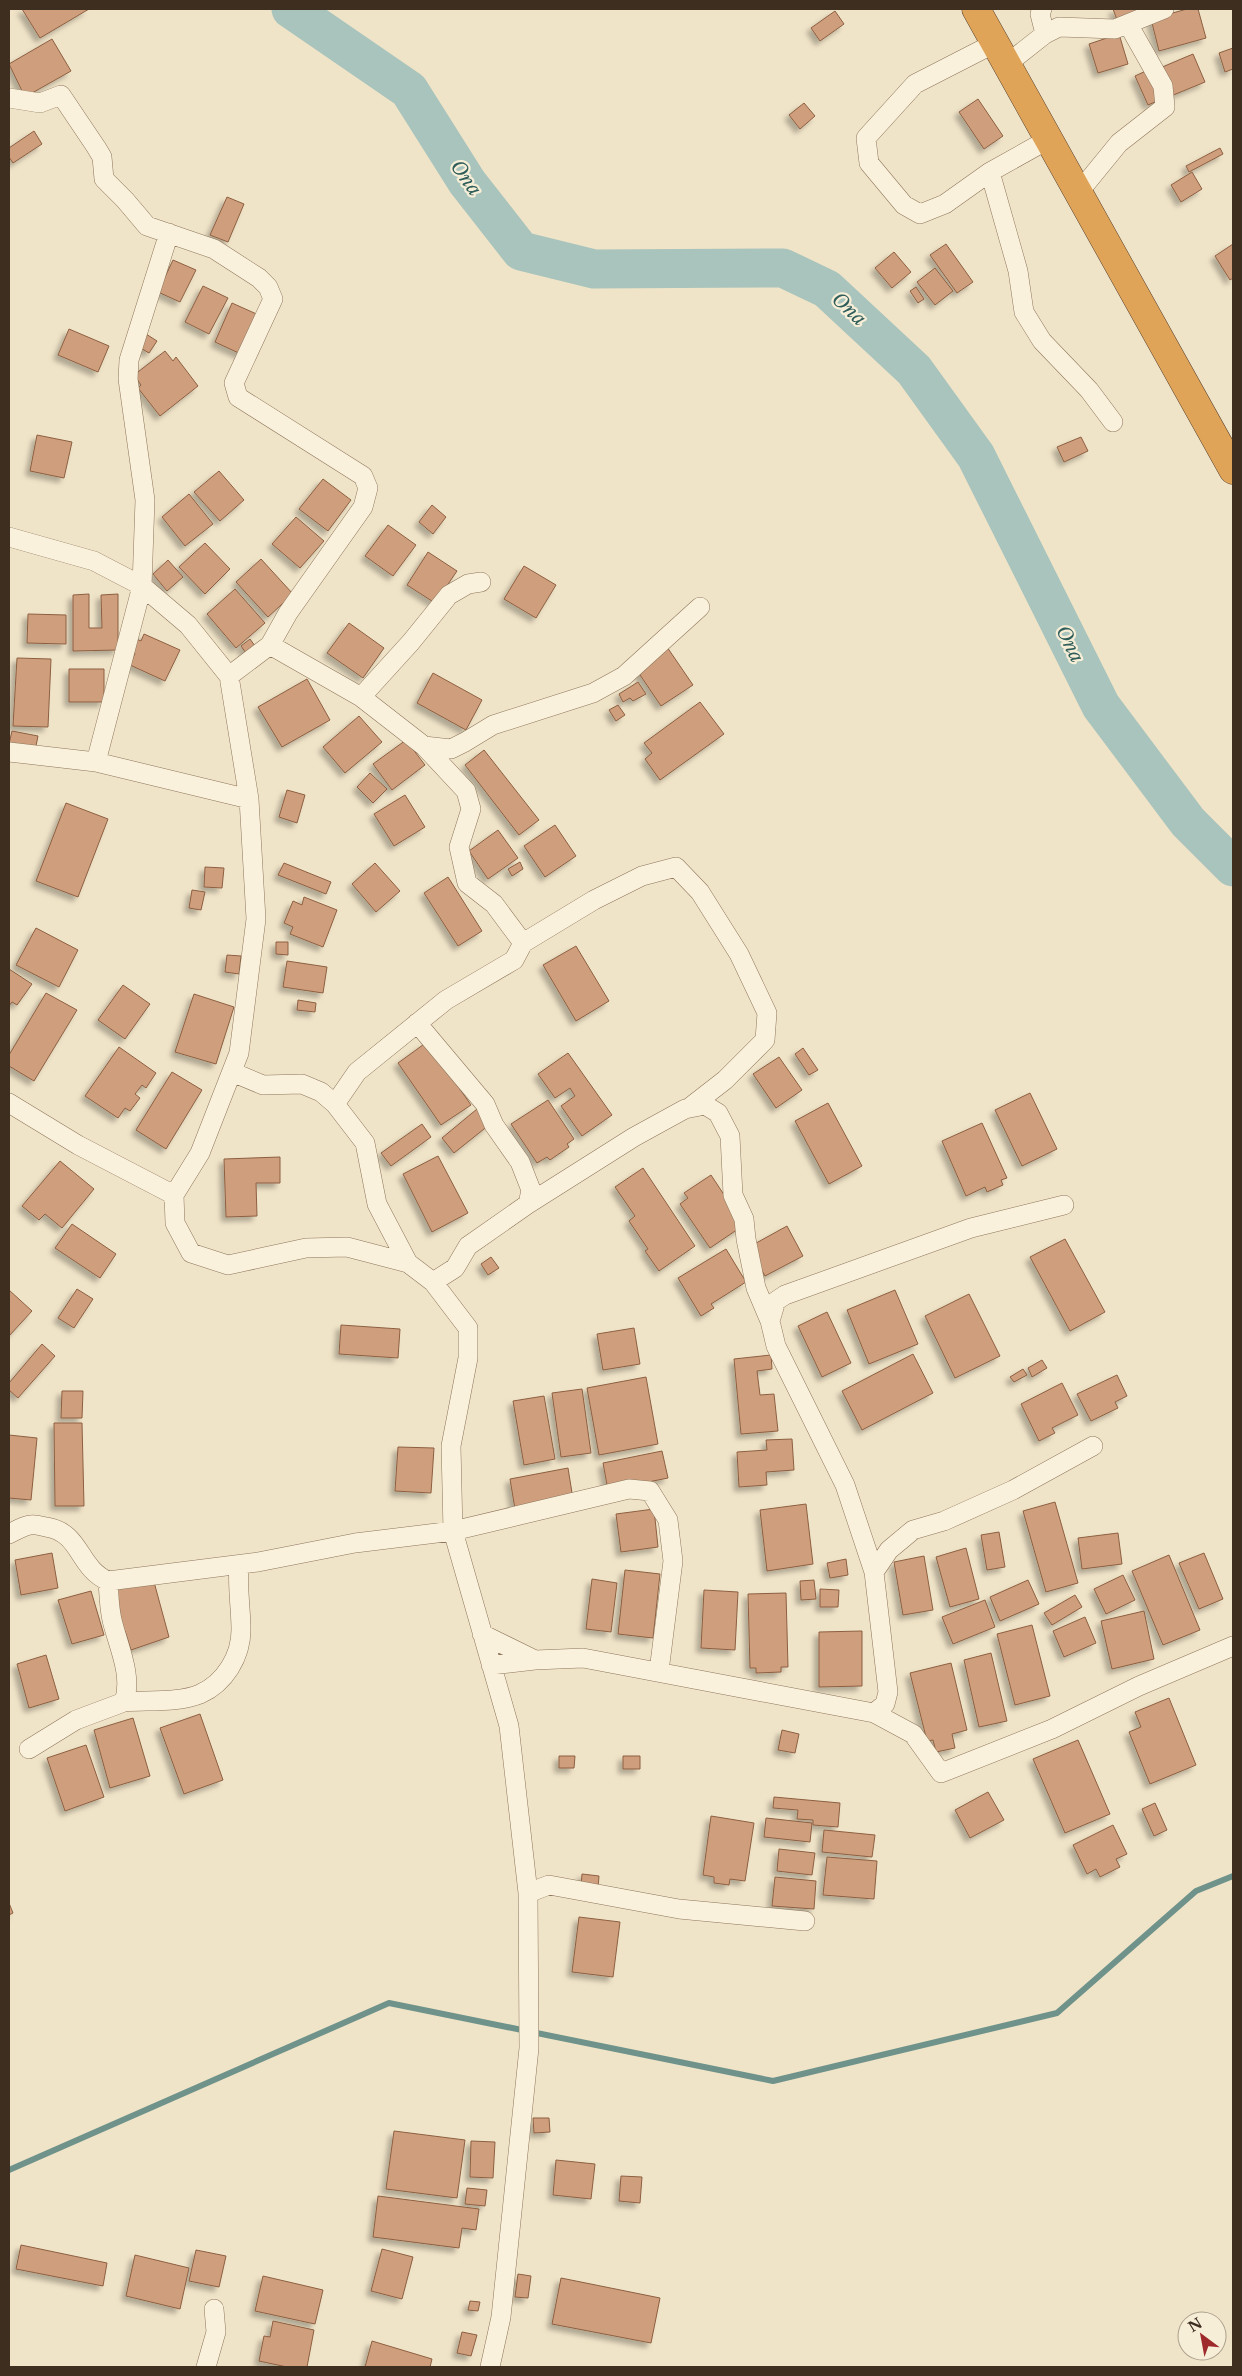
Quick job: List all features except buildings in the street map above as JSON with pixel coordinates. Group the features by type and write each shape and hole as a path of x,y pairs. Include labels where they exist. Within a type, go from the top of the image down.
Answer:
{"highway":[{"path":"976,9 1233,470"}],"street":[{"path":"1042,9 1040,14 1045,34"},
{"path":"1049,139 990,172 945,204 920,214 904,205 869,163 866,138 915,84 1001,53 1059,27 1115,29 1164,9"},
{"path":"1079,192 1120,143 1165,107 1163,86 1128,24"},
{"path":"9,98 40,103 60,94 102,157 104,179 147,226 214,249 259,278 268,287 273,299 234,383 238,397 363,476 368,488 363,507 288,613 270,645 229,676"},
{"path":"990,172 1018,271 1024,312 1042,341 1089,390 1114,422"},
{"path":"96,762 142,586 145,500 128,379 129,360 169,233"},
{"path":"9,537 94,561 142,586 188,625 229,676 250,799 256,919 239,1053 200,1153 174,1195 175,1223 191,1253 228,1265 306,1248 347,1247 408,1263 433,1282 468,1328 468,1358 451,1446 453,1531 508,1726 528,1894 527,2022 529,2048 500,2317 490,2367"},
{"path":"360,697 411,642 449,595 468,584 481,582"},
{"path":"424,746 450,749 493,725 593,693 624,676 700,607"},
{"path":"270,645 360,697 424,746 466,791 471,809 459,847 467,883 494,904 523,943"},
{"path":"9,752 96,762 250,799"},
{"path":"335,1104 357,1072 446,1000 514,960 523,943 594,900 642,876 676,867 700,892 734,946 767,1013 765,1040 724,1080 688,1109 634,1137 528,1204 468,1246 455,1268 433,1282"},
{"path":"416,1023 485,1104 494,1125 520,1162 531,1190 528,1204"},
{"path":"232,1072 263,1085 302,1084 321,1092 335,1104 365,1143 377,1204 408,1263"},
{"path":"9,1103 78,1145 174,1195"},
{"path":"688,1109 705,1105 718,1113 730,1136 733,1195 744,1219 756,1288 770,1321 776,1346 845,1485 874,1572 888,1692 885,1704 874,1713"},
{"path":"770,1321 776,1301 785,1295 971,1228 1064,1205"},
{"path":"874,1572 889,1550 913,1530 944,1521 1013,1490 1066,1459 1093,1446"},
{"path":"9,1534 31,1524 58,1528 71,1538 89,1567 98,1577 108,1581 239,1565 355,1543 453,1531 629,1489 650,1491 668,1520 672,1561 659,1671"},
{"path":"29,1749 76,1720 124,1702 200,1694 225,1677 239,1653 241,1631 237,1585 239,1565"},
{"path":"108,1581 111,1617 126,1672 128,1691 124,1702"},
{"path":"482,1634 535,1660"},
{"path":"494,1673 535,1660 583,1658 874,1713 913,1734 941,1773 1052,1729 1139,1686 1233,1646"},
{"path":"528,1894 549,1885 679,1909 805,1921"},
{"path":"206,2367 216,2332 214,2309"}],"waterway":[{"name":"Ona","path":"291,9 409,90 467,182 521,251 594,269 783,268 827,289 914,370 976,456 1101,706 1188,822 1233,867"},
{"path":"9,2170 389,2003 773,2081 1057,2013 1196,1891 1233,1876"}]}
